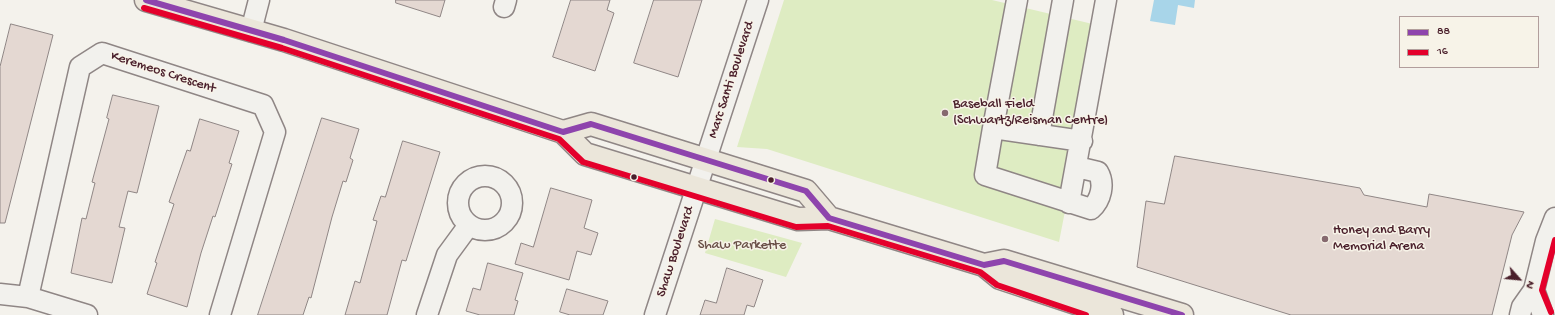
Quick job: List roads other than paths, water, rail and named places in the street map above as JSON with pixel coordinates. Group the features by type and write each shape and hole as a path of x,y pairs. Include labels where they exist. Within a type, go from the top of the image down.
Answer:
{"main road":[{"path":"146,0 284,40 563,132 585,154 798,219 829,218 984,265 1000,278 1112,315"},
{"path":"563,132 591,124 806,191 829,218"},
{"path":"984,265 1004,262 1182,315"}],"street":[{"path":"251,31 259,0"},
{"name":"Marc Santi Boulevard","path":"696,188 758,0"},
{"path":"1018,0 985,175 1091,209 1098,203 1102,180 1098,172 1077,167"},
{"path":"1039,135 1063,0"},
{"path":"1069,202 1082,141 1106,0"},
{"name":"Keremeos Crescent","path":"28,297 80,67 102,53 263,105 275,132 220,315"},
{"path":"993,128 1082,141"},
{"name":"Shaw Boulevard","path":"655,315 696,188"},
{"path":"1520,315 1522,307 1534,290 1546,241 1555,218"},
{"path":"427,315 447,255 469,225"},
{"path":"1534,290 1543,315"},
{"path":"0,294 28,297 87,315"}],"water":[{"path":"1154,0 1195,0 1194,8 1178,5 1175,25 1150,21"}],"place":[{"name":"Baseball Field (Schwartz/Reisman Centre)","path":"945,113"},
{"name":"Honey and Barry Memorial Arena","path":"1325,239"}],"park label":[{"name":"Shaw Parkette","path":"742,246"}]}
